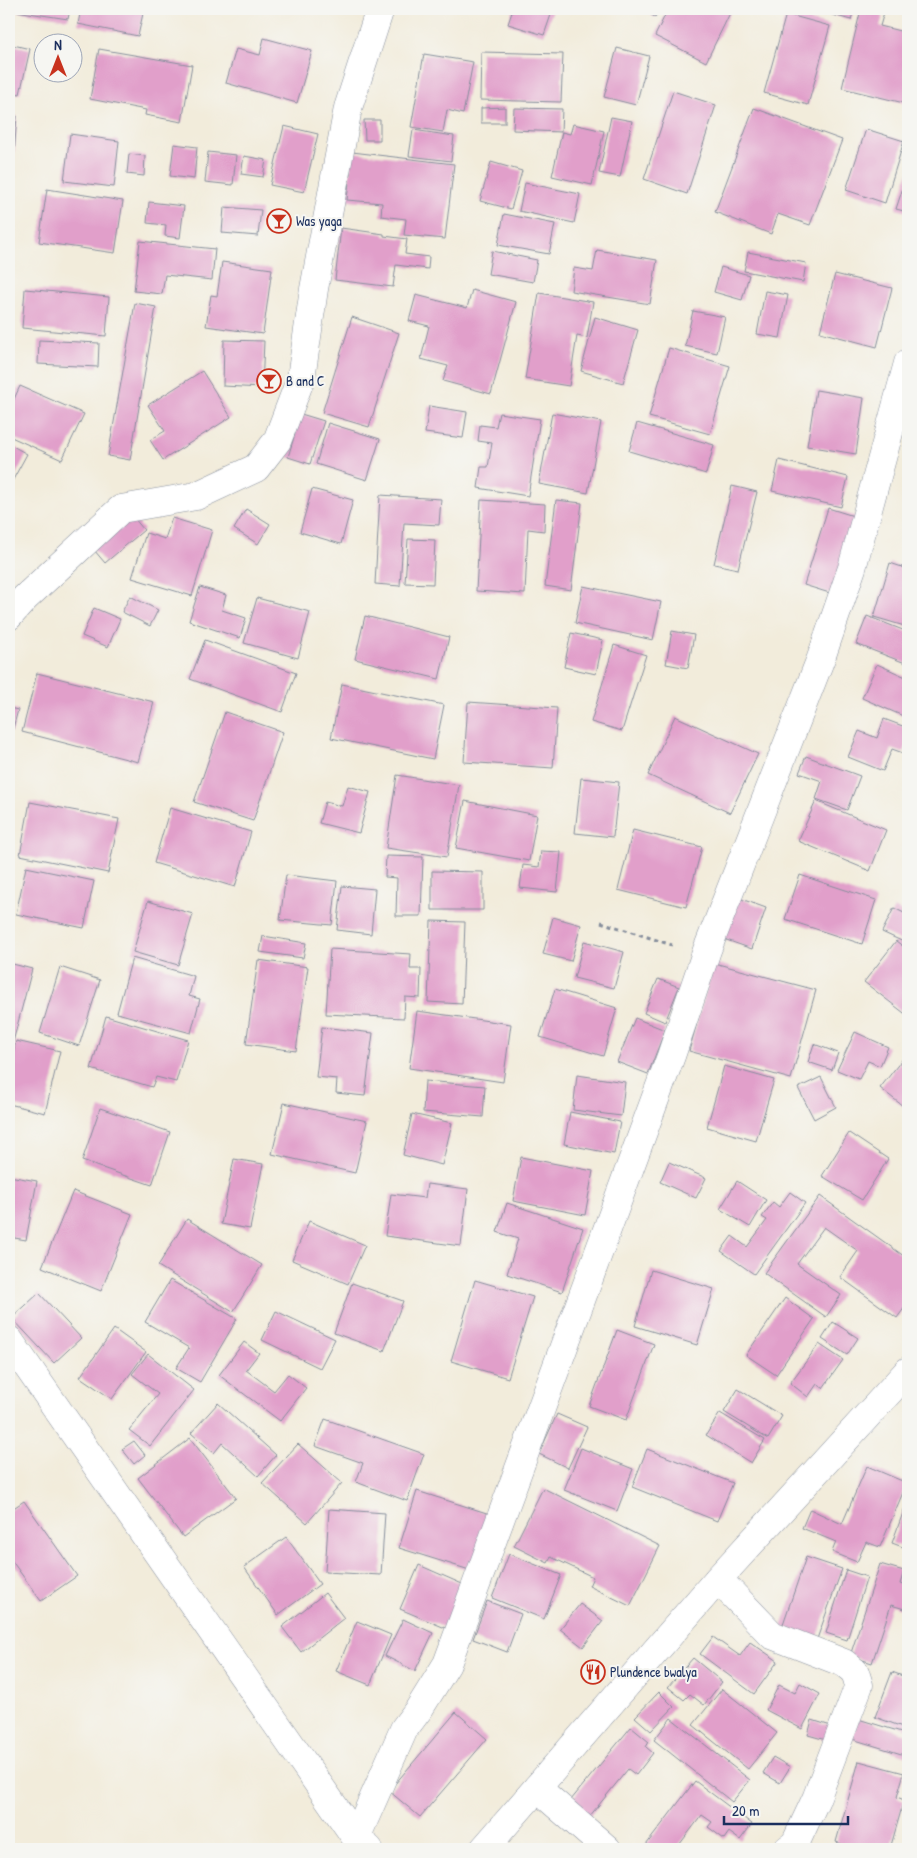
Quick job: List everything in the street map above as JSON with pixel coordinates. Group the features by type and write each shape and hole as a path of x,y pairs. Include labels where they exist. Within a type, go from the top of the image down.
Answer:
{"street":[{"path":"9,616 25,598 121,509 196,496 256,468 277,441 301,378 314,288 348,108 380,9"},
{"path":"362,1844 404,1729 447,1664 672,1056 707,950 821,658 852,568 908,362"},
{"path":"9,1340 362,1844"},
{"path":"484,1849 718,1580 908,1371"},
{"path":"718,1580 772,1635 844,1663 855,1672 859,1685 816,1799 795,1844 788,1849"},
{"path":"537,1788 607,1849"}],"path":[{"path":"601,922 683,949 707,950"}],"building":[{"path":"9,9 70,9 68,19"},
{"path":"81,9 144,9 138,36 78,24"},
{"path":"513,9 553,9 544,35 508,24"},
{"path":"640,9 660,9 655,17"},
{"path":"668,9 732,9 706,62 655,36"},
{"path":"811,9 854,9 851,20"},
{"path":"861,9 885,9 880,26 908,33 908,104 842,88"},
{"path":"786,14 830,26 808,105 764,93"},
{"path":"264,38 312,51 297,103 226,83 236,49 260,55"},
{"path":"9,44 30,49 20,94 9,92"},
{"path":"617,48 649,56 636,105 604,97"},
{"path":"99,49 192,65 182,122 145,115 146,110 90,99"},
{"path":"481,52 563,54 561,102 480,100"},
{"path":"424,54 473,62 463,114 447,110 443,132 411,127"},
{"path":"673,91 716,105 687,194 644,179"},
{"path":"505,107 505,123 481,123 481,108"},
{"path":"514,108 562,109 561,132 513,130"},
{"path":"754,108 842,140 810,225 778,214 771,234 715,212"},
{"path":"9,115 17,116 12,182 9,182"},
{"path":"611,117 632,121 620,177 599,173"},
{"path":"364,120 380,120 380,140 365,140"},
{"path":"573,124 604,131 592,185 552,176 562,132 570,134"},
{"path":"284,126 318,134 304,192 270,185"},
{"path":"866,129 904,141 885,203 846,190"},
{"path":"413,130 454,136 451,161 409,156"},
{"path":"70,134 119,141 114,187 64,181"},
{"path":"174,144 197,147 194,179 170,176"},
{"path":"208,152 236,155 233,185 205,182"},
{"path":"352,152 454,164 445,239 404,235 406,219 381,216 382,203 347,200"},
{"path":"129,154 145,156 144,176 127,174"},
{"path":"244,156 266,160 263,177 241,174"},
{"path":"491,162 522,171 511,209 480,201"},
{"path":"908,172 908,212 896,209"},
{"path":"525,183 580,194 574,223 519,211"},
{"path":"47,189 123,201 115,253 39,242"},
{"path":"149,202 184,206 180,238 165,236 166,225 147,223"},
{"path":"224,207 261,210 258,236 222,233"},
{"path":"504,214 555,224 549,254 498,245"},
{"path":"341,228 407,239 405,254 429,257 428,269 396,265 393,287 335,280"},
{"path":"140,241 215,249 212,280 165,275 162,294 134,291"},
{"path":"597,250 657,260 650,304 571,291 574,268 593,271"},
{"path":"492,251 537,260 533,282 488,274"},
{"path":"748,252 806,263 803,282 744,271"},
{"path":"222,262 272,269 263,334 206,326 211,295 217,296"},
{"path":"721,267 749,275 742,300 714,292"},
{"path":"835,274 892,288 877,347 820,332"},
{"path":"25,289 109,297 106,336 22,328"},
{"path":"472,290 516,302 491,394 443,381 448,366 421,359 429,326 409,321 416,295 467,308"},
{"path":"765,291 788,295 780,338 757,334"},
{"path":"539,293 593,302 587,338 577,336 569,386 525,379"},
{"path":"135,303 156,307 130,460 108,456"},
{"path":"693,311 725,317 717,353 685,346"},
{"path":"352,317 399,333 369,427 322,413"},
{"path":"595,317 638,330 623,383 581,371"},
{"path":"39,340 99,343 98,367 38,364"},
{"path":"224,340 264,341 262,388 223,386"},
{"path":"669,348 730,366 710,434 649,417"},
{"path":"202,371 231,417 163,460 150,440 165,431 148,405"},
{"path":"20,386 84,414 62,460 9,436 9,410"},
{"path":"816,390 864,398 856,454 807,446"},
{"path":"429,406 467,412 463,438 425,433"},
{"path":"499,413 540,419 528,496 478,488 481,467 488,467 492,443 478,441 480,425 496,427"},
{"path":"552,413 601,422 588,493 539,484"},
{"path":"301,414 324,421 310,464 288,457"},
{"path":"328,423 380,439 367,480 316,464"},
{"path":"637,423 714,445 706,474 629,451"},
{"path":"9,444 27,454 9,487"},
{"path":"779,460 848,477 841,507 772,491"},
{"path":"732,486 757,492 738,569 714,564"},
{"path":"312,489 353,500 341,544 300,532"},
{"path":"380,495 441,499 439,525 404,523 400,586 375,584"},
{"path":"481,500 545,504 544,531 528,529 525,594 476,591"},
{"path":"556,500 582,503 571,590 545,586"},
{"path":"828,508 860,518 836,595 804,585"},
{"path":"246,509 270,524 258,544 234,529"},
{"path":"128,511 144,530 105,563 89,544"},
{"path":"172,518 212,530 192,596 132,578 146,533 165,539"},
{"path":"408,539 435,540 433,584 405,583"},
{"path":"890,563 908,569 908,627 874,617"},
{"path":"583,586 661,602 653,640 575,623"},
{"path":"200,587 226,595 222,610 246,618 240,638 189,621"},
{"path":"130,596 158,610 150,626 122,612"},
{"path":"257,598 310,612 298,658 244,643"},
{"path":"94,608 120,619 108,647 82,636"},
{"path":"365,616 449,637 439,679 355,659"},
{"path":"867,616 908,632 908,664 856,644"},
{"path":"672,631 694,635 688,668 666,664"},
{"path":"571,633 603,640 596,674 564,667"},
{"path":"205,640 296,673 282,712 190,679"},
{"path":"614,645 646,655 622,731 591,722"},
{"path":"877,664 908,678 908,704 903,716 862,698"},
{"path":"37,673 154,702 138,762 22,732"},
{"path":"342,684 444,705 433,759 331,738"},
{"path":"468,702 557,708 553,768 464,762"},
{"path":"9,708 18,710 12,732 9,731"},
{"path":"225,712 283,732 253,821 194,802"},
{"path":"675,716 758,754 730,813 648,775"},
{"path":"884,719 908,728 908,740 903,753 892,749 883,771 848,757 859,731 877,738"},
{"path":"806,756 860,776 847,810 816,799 822,781 799,773"},
{"path":"397,775 459,785 447,857 386,848"},
{"path":"581,778 619,782 613,837 575,833"},
{"path":"348,786 370,792 359,833 319,823 325,802 342,806"},
{"path":"465,801 537,815 529,861 456,848"},
{"path":"816,801 886,830 870,871 798,841"},
{"path":"30,802 119,819 108,873 20,855"},
{"path":"170,808 251,832 235,887 154,863"},
{"path":"633,830 702,847 686,907 618,890"},
{"path":"541,851 561,852 557,892 520,888 523,865 539,867"},
{"path":"386,856 423,857 421,916 396,916 397,878 385,877"},
{"path":"26,867 94,881 84,928 16,914"},
{"path":"432,871 483,872 483,910 432,910"},
{"path":"286,875 337,881 332,925 280,920"},
{"path":"800,875 876,900 862,944 785,919"},
{"path":"342,886 375,889 371,934 337,930"},
{"path":"733,896 766,908 752,949 718,937"},
{"path":"148,901 193,914 178,965 133,952"},
{"path":"894,908 908,915 908,944 882,932"},
{"path":"553,917 581,925 571,961 543,954"},
{"path":"431,921 465,922 462,1004 428,1002"},
{"path":"263,936 306,943 303,958 260,952"},
{"path":"584,941 624,952 614,988 574,978"},
{"path":"896,941 908,950 908,1016 864,982"},
{"path":"330,949 411,954 410,969 421,969 420,998 405,997 404,1018 326,1014"},
{"path":"132,958 194,976 189,996 200,999 191,1033 117,1013"},
{"path":"258,960 308,967 296,1051 246,1044"},
{"path":"9,963 32,969 13,1042 9,1041"},
{"path":"714,963 816,990 791,1079 689,1051"},
{"path":"60,967 100,980 79,1046 40,1033"},
{"path":"658,979 679,987 665,1022 644,1013"},
{"path":"555,989 617,1008 603,1056 540,1037"},
{"path":"417,1011 511,1024 503,1082 409,1068"},
{"path":"106,1016 188,1040 176,1082 156,1077 152,1087 91,1069"},
{"path":"635,1018 665,1030 648,1074 617,1062"},
{"path":"322,1027 373,1033 365,1096 336,1093 337,1079 316,1077"},
{"path":"855,1032 888,1047 880,1066 868,1061 859,1079 837,1070"},
{"path":"16,1041 60,1051 45,1113 9,1104 9,1069"},
{"path":"814,1044 838,1053 832,1070 808,1062"},
{"path":"908,1052 908,1110 880,1088"},
{"path":"724,1066 774,1080 756,1141 707,1127"},
{"path":"577,1075 625,1082 621,1116 573,1110"},
{"path":"821,1077 836,1107 814,1119 798,1088"},
{"path":"425,1081 485,1086 483,1117 423,1112"},
{"path":"284,1103 367,1121 355,1173 272,1154"},
{"path":"100,1108 170,1132 152,1185 82,1161"},
{"path":"570,1112 620,1122 614,1154 564,1144"},
{"path":"412,1114 452,1123 442,1165 403,1155"},
{"path":"849,1133 888,1159 862,1200 822,1176"},
{"path":"521,1157 593,1171 585,1215 513,1201"},
{"path":"234,1159 263,1164 250,1229 221,1224"},
{"path":"669,1162 706,1178 696,1198 660,1182"},
{"path":"9,1176 37,1181 26,1240 9,1237"},
{"path":"737,1181 766,1200 750,1227 720,1209"},
{"path":"427,1184 468,1189 461,1246 385,1236 391,1194 425,1198"},
{"path":"73,1191 132,1214 101,1291 42,1267"},
{"path":"790,1192 805,1203 754,1274 721,1251 732,1236 747,1247 767,1220 762,1217 773,1202 779,1207"},
{"path":"820,1196 908,1259 908,1303 897,1318 840,1277 858,1251 824,1227 797,1264 841,1295 826,1317 764,1273"},
{"path":"507,1203 583,1228 562,1292 507,1274 518,1239 497,1232"},
{"path":"187,1219 262,1265 233,1312 158,1266"},
{"path":"309,1221 365,1245 348,1284 292,1260"},
{"path":"651,1270 714,1289 697,1345 635,1326"},
{"path":"170,1280 237,1319 200,1382 176,1368 189,1348 145,1322"},
{"path":"475,1280 533,1297 508,1378 451,1361"},
{"path":"352,1283 403,1301 384,1351 334,1333"},
{"path":"39,1293 81,1338 54,1363 12,1318"},
{"path":"785,1298 814,1319 776,1375 746,1355"},
{"path":"276,1311 335,1339 320,1368 262,1340"},
{"path":"833,1322 858,1338 847,1355 822,1339"},
{"path":"114,1329 146,1352 112,1399 80,1377"},
{"path":"617,1330 654,1344 626,1420 589,1406"},
{"path":"244,1342 259,1353 246,1370 274,1391 288,1374 306,1388 280,1421 219,1375"},
{"path":"819,1344 843,1360 823,1388 817,1384 808,1397 790,1383"},
{"path":"148,1354 194,1390 150,1446 129,1430 158,1394 132,1374"},
{"path":"738,1389 782,1416 768,1439 724,1412"},
{"path":"218,1403 276,1455 258,1476 222,1443 214,1453 191,1433"},
{"path":"720,1413 765,1440 751,1463 706,1435"},
{"path":"557,1414 587,1427 568,1468 539,1454"},
{"path":"325,1419 424,1454 407,1501 356,1482 363,1463 315,1446"},
{"path":"190,1438 236,1498 183,1537 138,1478"},
{"path":"134,1441 145,1455 134,1464 122,1449"},
{"path":"298,1444 342,1483 307,1523 262,1483"},
{"path":"581,1448 633,1469 617,1511 564,1490"},
{"path":"647,1449 733,1483 717,1521 632,1487"},
{"path":"867,1466 907,1483 880,1547 866,1542 857,1562 832,1552 836,1542 802,1528 810,1509 842,1524"},
{"path":"543,1488 660,1546 630,1606 589,1586 593,1577 551,1557 548,1563 514,1546"},
{"path":"417,1491 493,1515 476,1572 399,1548"},
{"path":"908,1499 908,1549 892,1543"},
{"path":"24,1501 77,1576 41,1601 9,1557 9,1511"},
{"path":"329,1509 385,1513 381,1575 325,1572"},
{"path":"286,1537 320,1584 278,1615 244,1567"},
{"path":"509,1554 561,1575 544,1619 492,1598"},
{"path":"806,1557 842,1569 817,1639 782,1627"},
{"path":"880,1564 904,1571 900,1584 908,1587 908,1610 891,1605 872,1663 850,1656"},
{"path":"419,1565 469,1587 450,1630 400,1609"},
{"path":"846,1570 867,1577 847,1640 826,1633"},
{"path":"325,1593 344,1618 301,1652 282,1627"},
{"path":"487,1601 521,1614 507,1652 473,1639"},
{"path":"580,1604 603,1621 583,1647 560,1629"},
{"path":"403,1619 433,1633 415,1671 385,1656"},
{"path":"357,1621 391,1635 370,1685 336,1671"},
{"path":"713,1637 740,1656 750,1642 778,1661 754,1694 700,1654"},
{"path":"693,1658 722,1682 704,1705 690,1694 684,1700 668,1687"},
{"path":"892,1672 908,1678 908,1729 875,1717"},
{"path":"800,1683 820,1694 802,1729 766,1710 779,1685 795,1693"},
{"path":"722,1689 777,1733 748,1769 693,1725"},
{"path":"659,1692 674,1707 651,1731 635,1717"},
{"path":"456,1712 487,1739 420,1817 389,1791"},
{"path":"671,1718 750,1780 732,1802 654,1740"},
{"path":"858,1719 908,1734 908,1756 852,1739"},
{"path":"812,1720 831,1726 826,1740 808,1735"},
{"path":"631,1727 649,1742 646,1747 653,1753 636,1775 628,1769 585,1822 566,1806"},
{"path":"773,1757 790,1767 780,1783 763,1773"},
{"path":"859,1761 904,1773 897,1797 904,1800 890,1849 843,1849 844,1845 836,1842"},
{"path":"695,1781 752,1824 740,1840 729,1832 724,1839 708,1827 712,1822 702,1815 676,1849 643,1849"}],"place":[{"name":"Was yaga","path":"279,221"},
{"name":"B and C","path":"269,381"},
{"name":"Plundence bwalya","path":"593,1672"}]}
